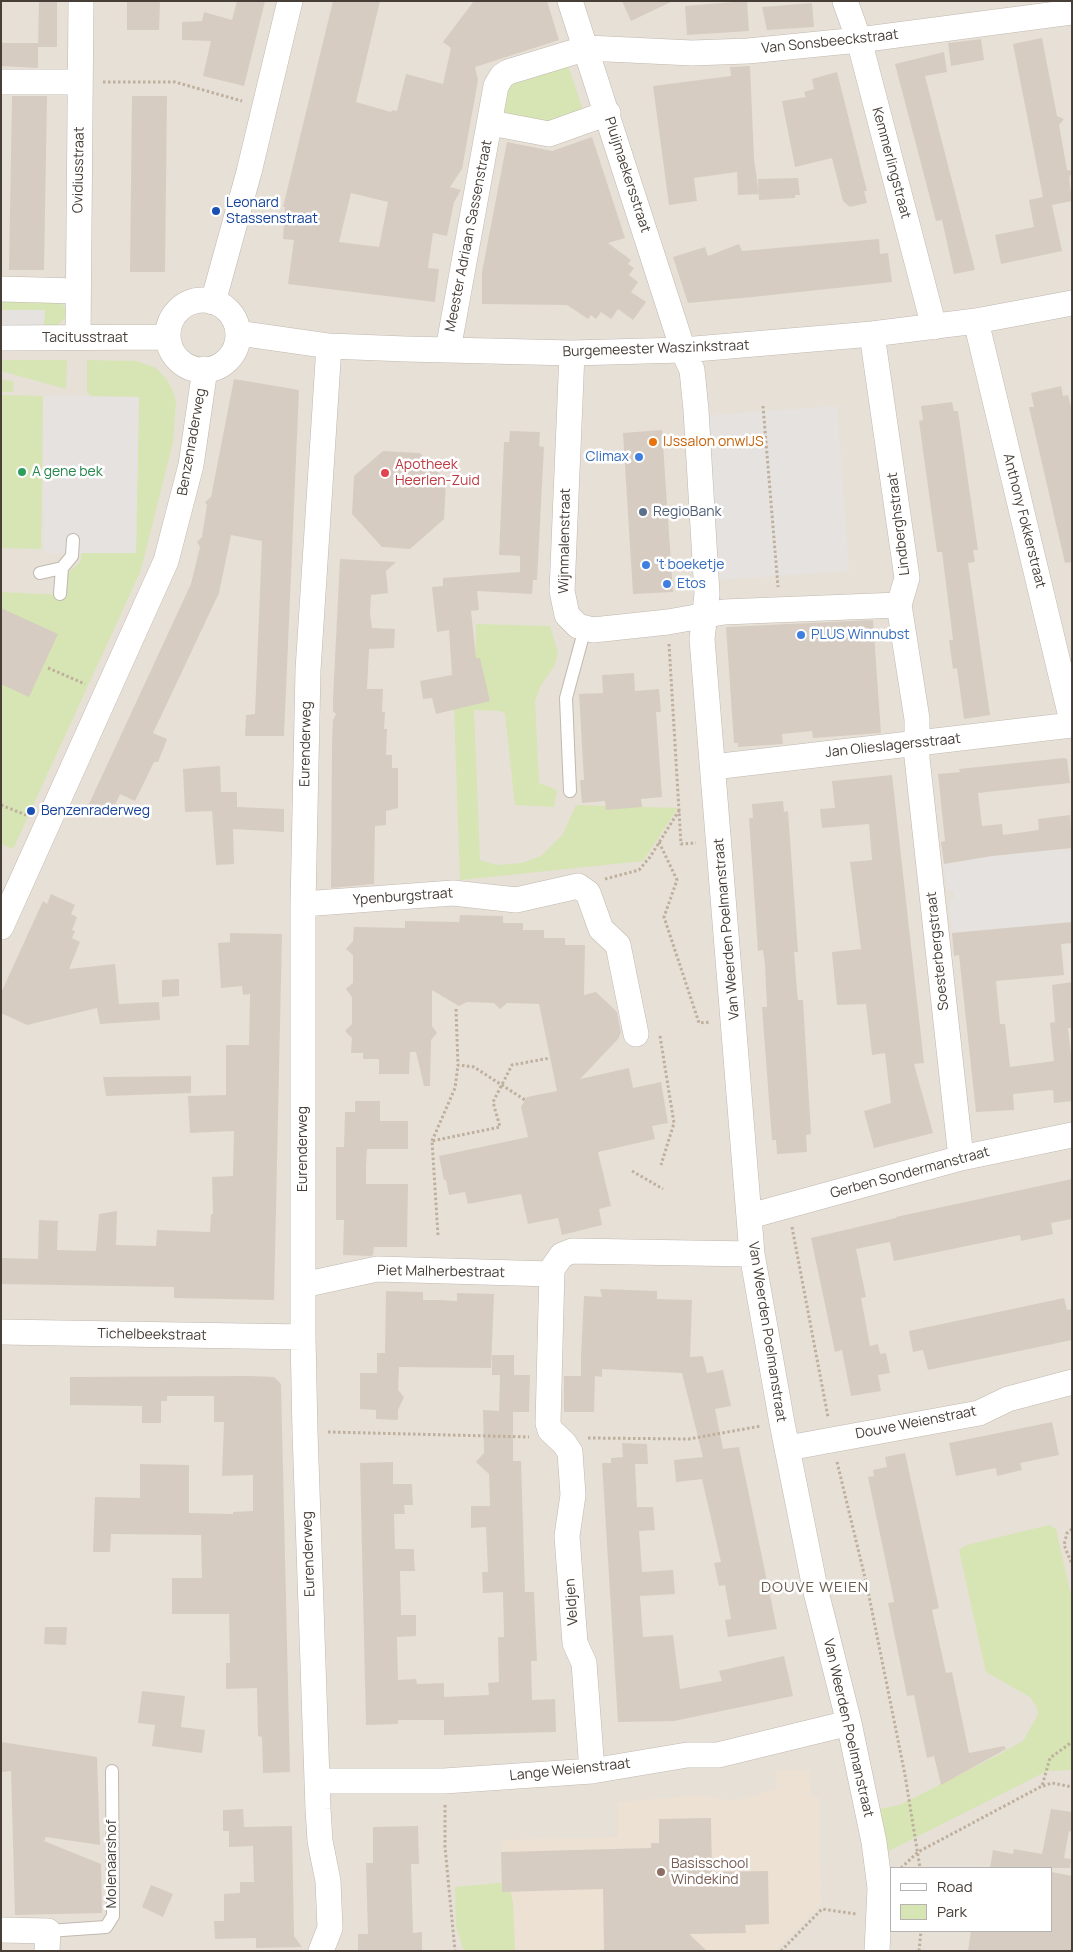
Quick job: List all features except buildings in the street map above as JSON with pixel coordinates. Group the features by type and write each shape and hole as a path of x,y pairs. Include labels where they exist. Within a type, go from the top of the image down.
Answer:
{"street":[{"name":"Ovidiusstraat","path":"78,338 81,1"},
{"path":"213,302 233,235 290,1"},
{"name":"Pluijmaekersstraat","path":"570,1 587,48 683,350"},
{"name":"Kemmerlingstraat","path":"844,1 860,40 934,327"},
{"name":"Van Sonsbeeckstraat","path":"587,48 701,52 748,51 860,40 1069,13"},
{"name":"Meester Adriaan Sassenstraat","path":"448,350 491,122 496,86 502,76 508,72 587,48"},
{"path":"1,82 80,82"},
{"name":"Meester Adriaan Sassenstraat","path":"491,122 549,134 608,113"},
{"path":"1,290 77,291"},
{"path":"201,300 213,302 230,313 238,333 237,342 229,358 222,364 205,369 190,367 177,358 168,337 172,319 184,306 201,300"},
{"name":"Burgemeester Waszinkstraat","path":"238,333 329,346 572,353 683,350 934,327 1072,303"},
{"name":"Anthony Fokkerstraat","path":"976,320 1072,723"},
{"name":"Lindberghstraat","path":"872,334 907,578 899,605 917,719 917,743"},
{"name":"Tacitusstraat","path":"1,338 168,337"},
{"name":"Eurenderweg","path":"321,1951 330,1928 328,1881 320,1841 317,1782 303,1337 302,904 308,670 329,346"},
{"name":"Van Weerden Poelmanstraat","path":"683,350 692,370 696,410 707,594 702,639 714,767 752,1254 815,1588 849,1723 874,1842 880,1888 877,1951"},
{"name":"Wijnmalenstraat","path":"572,353 562,591 567,615 578,626 585,628"},
{"name":"Benzenraderweg","path":"1,927 166,561 191,466 205,369"},
{"path":"585,628 594,630 668,622 704,614 754,610 780,611 899,605"},
{"name":"Jan Olieslagersstraat","path":"714,767 1072,723"},
{"name":"Soesterbergstraat","path":"917,743 917,758 961,1158"},
{"path":"578,886 588,893 601,929 618,945 636,1034"},
{"name":"Ypenburgstraat","path":"302,904 454,893 516,900 578,886"},
{"name":"Gerben Sondermanstraat","path":"750,1216 961,1158 1072,1135"},
{"path":"552,1274 557,1259 572,1251 752,1254"},
{"name":"Piet Malherbestraat","path":"303,1285 377,1269 552,1274"},
{"name":"Veldjen","path":"552,1274 548,1423 550,1430 556,1438 564,1443 570,1452 573,1496 567,1536 575,1643 584,1662 592,1771"},
{"name":"Tichelbeekstraat","path":"1,1332 303,1337"},
{"name":"Douve Weienstraat","path":"788,1448 979,1413 1008,1400 1072,1382"},
{"name":"Lange Weienstraat","path":"317,1782 444,1781 592,1771 686,1755 718,1755 849,1723"},
{"name":"Molenaarshof","path":"1,1930 48,1941"}],"lane":[{"path":"60,594 62,568 72,556 73,540"},
{"path":"40,573 62,568"},
{"path":"570,791 566,698 585,628"},
{"name":"Molenaarshof","path":"48,1941 106,1927 113,1916 112,1771"}],"path":[{"path":"80,82 175,82 264,107"},
{"path":"763,406 780,611"},
{"path":"668,622 681,844 720,842"},
{"path":"48,668 106,693"},
{"path":"578,886 639,870 680,808"},
{"path":"659,842 677,880 664,917 699,1023 734,1021"},
{"path":"438,1235 432,1141 455,1088 458,1065 456,1010"},
{"path":"636,1034 659,1030 674,1122 661,1165"},
{"path":"432,1141 500,1127 493,1102 512,1065 550,1058"},
{"path":"458,1065 474,1067 525,1100"},
{"path":"632,1171 663,1189"},
{"path":"788,1206 832,1439 869,1595 920,1867"},
{"path":"1072,1529 1067,1532 1064,1545 1072,1564"},
{"path":"1042,1786 1050,1758 1072,1742"},
{"path":"444,1781 445,1847 456,1951"},
{"path":"901,1867 918,1852 1042,1786 1052,1783 1072,1787"},
{"path":"781,1951 822,1910 879,1917"},
{"path":"919,1951 921,1932"}],"shaded area":[{"path":"1,1 1072,1 1072,1951 1,1951"},
{"path":"1,310 45,310 44,326 1,326"},
{"path":"43,396 139,397 136,553 44,553"},
{"path":"837,406 849,571 714,580 702,416"},
{"path":"1065,848 1066,851 1072,850 1072,922 973,933 972,931 952,933 949,900 954,899 954,891 947,891 944,864 965,862 965,859"},
{"name":"Basisschool Windekind","path":"776,1770 810,1770 811,1797 820,1798 821,1904 774,1951 513,1951 501,1908 502,1840 618,1837 618,1802 700,1795 733,1801 776,1789"}],"green space":[{"path":"567,63 584,113 550,124 506,113 504,108 508,85"},
{"path":"1,297 59,300 65,308 65,318 57,326 44,326 44,310 1,310"},
{"path":"1,360 67,360 66,389 1,371"},
{"path":"87,360 136,361 156,368 167,380 176,402 173,442 141,570 13,849 1,844 1,592 63,595 67,574 80,562 82,552 136,552 139,397 91,396 87,391"},
{"path":"1,379 14,382 13,392 1,392"},
{"name":"A gene bek","path":"1,395 43,396 41,549 1,548"},
{"path":"476,624 550,626 558,653 555,665 541,685 535,701 539,783 557,790 554,807 515,805 505,713 500,711 474,710 480,860 496,865 522,863 541,856 563,834 576,805 678,808 643,861 460,880 454,709 475,694"},
{"path":"1049,1525 1056,1529 1072,1600 1072,1770 1047,1771 881,1855 874,1810 900,1805 1023,1741 1038,1715 1037,1707 1030,1697 986,1672 959,1550 967,1545"},
{"path":"509,1882 513,1903 515,1951 464,1951 456,1926 455,1887"}],"place":[{"name":"Leonard Stassenstraat","path":"216,211"},
{"name":"IJssalon onwIJS","path":"653,442"},
{"name":"Climax","path":"639,457"},
{"name":"A gene bek","path":"22,472"},
{"name":"Apotheek Heerlen-Zuid","path":"385,473"},
{"name":"RegioBank","path":"643,512"},
{"name":"'t boeketje","path":"646,565"},
{"name":"Etos","path":"667,584"},
{"name":"PLUS Winnubst","path":"801,635"},
{"name":"Benzenraderweg","path":"31,811"},
{"name":"Basisschool Windekind","path":"661,1872"}],"district":[{"name":"DOUVE WEIEN","path":"815,1588"}]}
